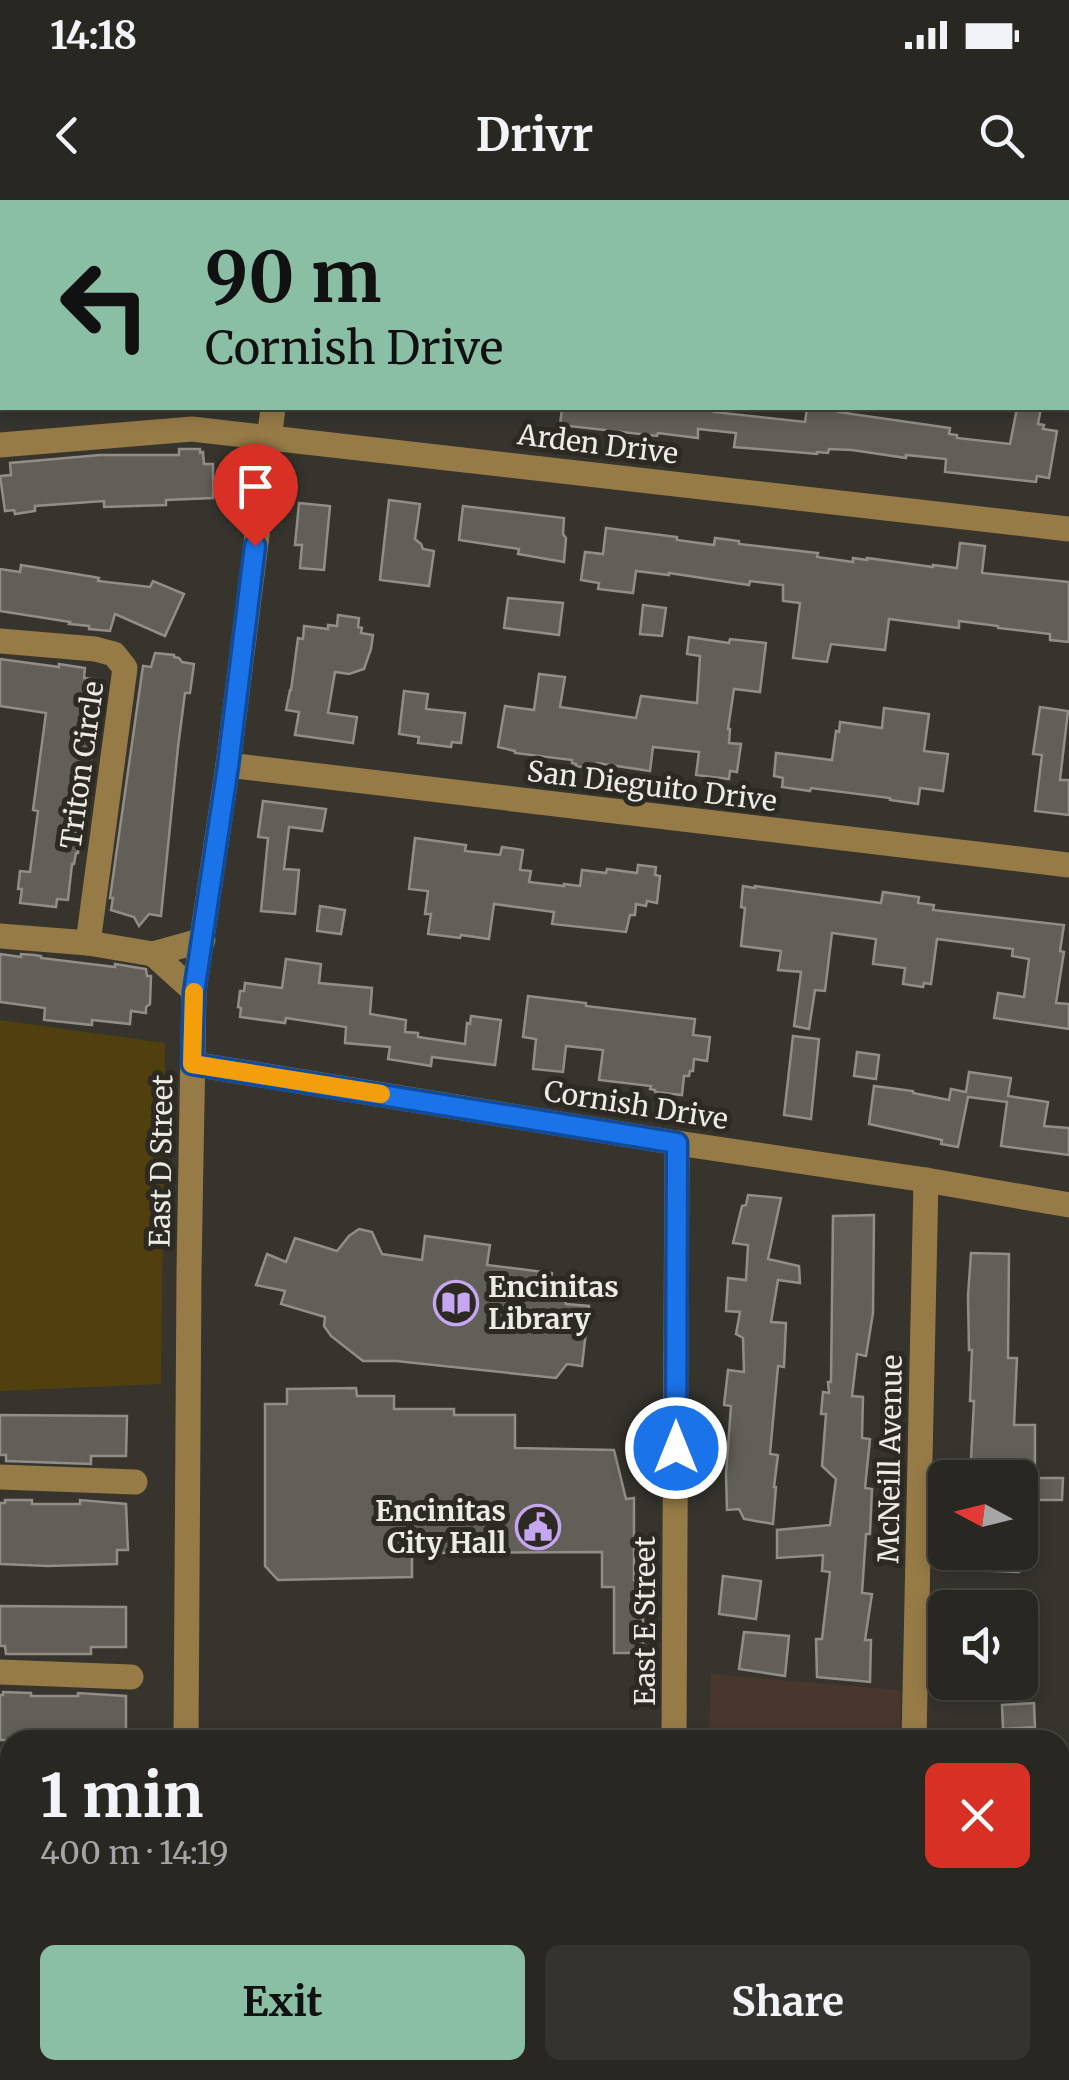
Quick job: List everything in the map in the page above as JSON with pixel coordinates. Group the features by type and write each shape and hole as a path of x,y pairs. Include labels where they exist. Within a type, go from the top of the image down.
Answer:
{"street":[{"name":"East D Street","path":"186,1730 194,992 228,766 273,410"},
{"name":"Arden Drive","path":"0,444 192,429 1069,529"},
{"name":"Triton Circle","path":"0,641 95,649 114,654 125,668 88,943"},
{"name":"San Dieguito Drive","path":"228,766 1069,866"},
{"path":"0,936 88,943 152,954 203,940"},
{"path":"152,954 194,992"},
{"name":"Cornish Drive","path":"192,1064 1069,1205"},
{"name":"East E Street","path":"674,1730 677,1143"},
{"name":"McNeill Avenue","path":"914,1730 926,1180"},
{"path":"0,1477 135,1482"},
{"path":"0,1672 132,1677"}],"shaded area":[{"path":"0,1020 165,1043 161,1384 0,1391"},
{"path":"711,1674 900,1690 900,1730 709,1730"}],"building":[{"path":"562,410 714,410 805,422 807,410 838,410 950,428 949,434 957,438 1010,444 1017,410 1041,410 1038,424 1057,431 1049,478 1037,476 1036,482 945,472 946,459 852,450 829,449 828,453 817,454 734,447 736,433 698,429 698,438 560,425"},
{"path":"179,449 200,449 204,464 213,464 213,498 166,500 166,505 104,507 104,501 35,506 35,511 15,514 14,510 5,511 0,476 11,475 10,463 100,455 179,455"},
{"path":"389,500 420,504 415,539 423,549 434,551 429,586 380,580"},
{"path":"299,503 330,506 324,570 300,568 302,545 295,545"},
{"path":"463,506 564,518 564,562 518,554 519,549 459,540"},
{"path":"606,528 714,545 715,538 739,541 853,562 853,558 867,558 933,567 957,568 960,543 985,546 982,573 1069,582 1069,642 1050,640 1050,634 959,621 959,628 889,619 885,650 831,644 827,662 793,658 800,603 783,601 783,585 750,581 749,585 636,571 633,593 598,589 599,583 581,580 585,552 603,554"},
{"path":"21,565 99,578 98,581 150,587 153,581 184,594 165,636 115,614 110,631 89,629 70,622 0,611 0,569 20,572"},
{"path":"508,598 563,603 559,635 504,628"},
{"path":"643,605 666,608 662,636 640,634"},
{"path":"338,615 359,618 361,633 373,635 364,669 349,674 335,672 328,713 357,717 353,743 295,735 299,712 286,710 298,638 303,639 304,626 328,629 328,625 337,626"},
{"path":"689,637 766,643 760,692 734,689 729,743 741,744 737,772 730,771 729,779 696,775 699,752 653,747 650,771 597,763 596,769 575,766 572,760 498,747 505,706 534,710 539,674 565,677 560,707 636,718 641,696 697,703 700,656 687,654"},
{"path":"155,653 174,655 182,662 194,664 190,693 185,693 161,916 149,914 139,926 134,917 111,910 110,898 143,666 151,667"},
{"path":"0,659 85,668 84,678 96,679 83,739 93,742 91,762 84,773 76,832 81,832 78,853 72,864 68,900 57,899 56,907 20,903 20,871 30,872 38,811 33,810 46,713 0,706"},
{"path":"404,691 428,694 426,709 465,713 461,743 452,742 451,747 418,743 419,737 399,734"},
{"path":"1040,707 1068,711 1060,780 1069,780 1069,815 1035,811 1042,755 1033,754"},
{"path":"884,708 929,714 924,751 948,754 943,791 920,788 918,804 782,787 783,778 774,776 776,753 832,760 840,722 882,728"},
{"path":"263,801 326,809 322,831 289,827 284,869 299,870 295,914 261,911 268,838 258,837"},
{"path":"415,838 466,845 465,851 500,855 502,847 523,850 520,870 531,871 529,882 580,886 582,870 637,873 638,865 656,867 655,875 660,876 657,903 636,904 626,932 552,924 554,912 494,904 489,939 428,934 428,891 409,889"},
{"path":"743,886 881,903 883,892 919,897 918,903 934,905 933,910 1064,925 1056,1003 1069,1004 1069,1029 994,1018 998,993 1024,997 1029,959 1012,956 1013,949 937,939 931,984 924,983 923,987 903,984 905,968 873,964 876,939 832,933 825,991 815,990 809,1029 794,1026 801,972 778,970 781,951 741,946"},
{"path":"320,906 345,910 341,934 317,931"},
{"path":"0,954 146,969 147,976 151,976 150,1004 146,1013 131,1011 130,1024 44,1020 45,1008 0,1002"},
{"path":"286,959 321,964 319,983 372,988 370,1014 406,1020 405,1032 418,1033 418,1037 465,1044 471,1016 501,1020 495,1065 432,1057 431,1066 388,1059 390,1047 345,1043 346,1027 286,1018 285,1023 240,1017 240,991 244,991 245,983 282,988"},
{"path":"528,996 695,1019 693,1035 710,1037 707,1061 694,1059 693,1071 684,1076 682,1095 655,1092 651,1086 599,1080 603,1050 566,1046 563,1072 533,1069 536,1039 523,1037"},
{"path":"793,1036 819,1039 811,1119 784,1115"},
{"path":"857,1052 879,1055 876,1079 854,1076"},
{"path":"969,1072 1011,1078 1008,1096 1048,1102 1044,1126 1069,1128 1069,1155 1001,1146 1007,1102 968,1097 958,1147 869,1124 874,1086 949,1100 951,1089 966,1092"},
{"path":"748,1195 781,1198 768,1259 799,1266 800,1283 778,1280 771,1322 786,1323 784,1367 778,1366 770,1454 778,1455 773,1524 744,1519 739,1509 727,1510 731,1406 724,1405 728,1370 744,1372 743,1338 736,1334 740,1312 726,1311 728,1278 746,1280 748,1245 733,1243"},
{"path":"874,1215 873,1313 866,1356 857,1354 852,1396 863,1397 862,1438 870,1439 865,1488 872,1489 870,1534 866,1534 862,1593 872,1594 865,1640 871,1640 870,1682 817,1677 816,1639 822,1639 830,1572 822,1571 823,1555 777,1558 777,1530 830,1525 836,1479 822,1466 826,1414 821,1414 823,1392 829,1393 831,1382 833,1216"},
{"name":"Encinitas Library","path":"359,1229 372,1232 382,1254 422,1260 425,1236 490,1245 487,1265 552,1273 550,1287 566,1304 589,1306 582,1366 567,1364 556,1378 363,1361 331,1336 324,1326 325,1317 281,1304 285,1291 256,1285 267,1254 286,1262 295,1238 337,1251"},
{"path":"971,1253 1009,1254 1008,1358 1017,1358 1014,1425 1035,1425 1035,1460 971,1460 974,1401 970,1401"},
{"name":"Encinitas City Hall","path":"356,1388 357,1396 394,1396 394,1409 454,1409 454,1415 515,1415 515,1448 614,1450 626,1499 634,1498 634,1580 643,1581 643,1653 614,1653 614,1587 602,1587 602,1552 412,1553 412,1577 278,1580 265,1566 265,1404 287,1404 287,1389"},
{"path":"0,1415 127,1416 126,1456 91,1456 91,1464 6,1461 6,1455 0,1455"},
{"path":"1038,1478 1063,1478 1062,1500 1038,1500"},
{"path":"32,1500 32,1504 80,1504 80,1500 126,1504 128,1550 117,1550 117,1564 0,1564 0,1503"},
{"path":"723,1576 761,1581 756,1619 719,1614"},
{"path":"0,1606 126,1607 126,1647 91,1647 91,1654 6,1654 5,1646 0,1646"},
{"path":"744,1632 789,1636 785,1676 739,1669"},
{"path":"3,1695 126,1696 126,1730 0,1730"},
{"path":"1034,1703 1035,1727 1003,1729 1002,1705"}],"slow traffic":[{"path":"194,992 192,1064 381,1094"}],"place":[{"name":"Encinitas Library","path":"456,1303"},
{"name":"Encinitas City Hall","path":"538,1527"}],"route":[{"path":"255,546 228,766 194,992 192,1064 677,1143 676,1448"}]}
